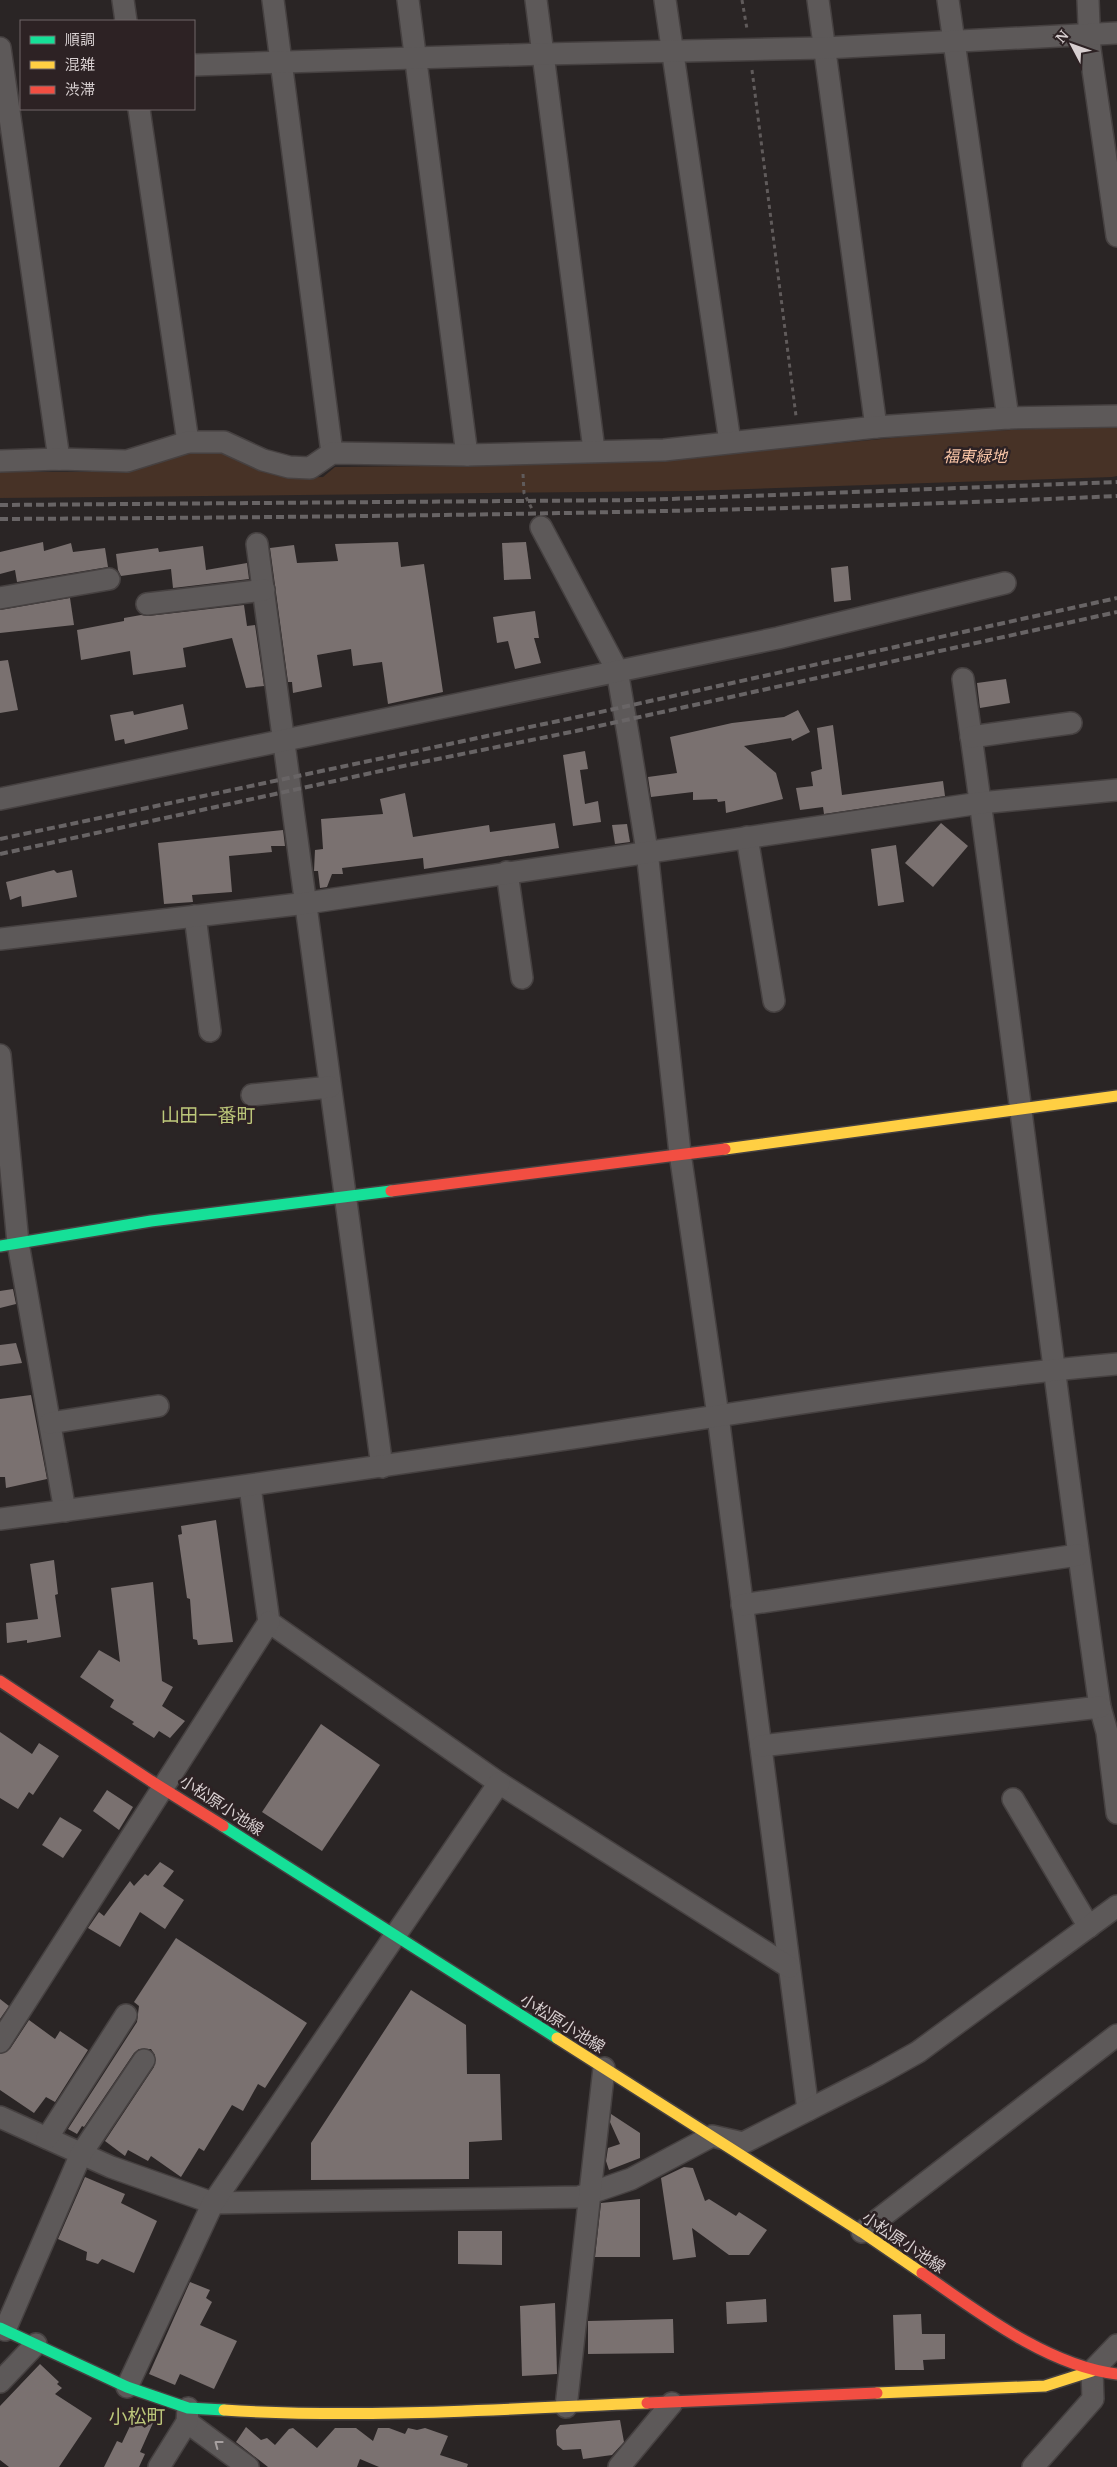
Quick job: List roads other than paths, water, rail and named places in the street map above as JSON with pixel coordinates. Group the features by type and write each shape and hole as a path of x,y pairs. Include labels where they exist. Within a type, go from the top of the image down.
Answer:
{"street":[{"path":"123,0 126,20"},
{"path":"273,0 332,453"},
{"path":"408,0 417,57 467,455"},
{"path":"536,0 594,450"},
{"path":"665,0 730,442"},
{"path":"818,0 876,427"},
{"path":"948,0 1008,418"},
{"path":"1088,0 1089,34 1117,236"},
{"path":"195,65 417,57 824,48 1117,33"},
{"path":"0,48 8,69 60,459"},
{"path":"139,110 188,442"},
{"path":"0,460 60,459 127,462 188,442 224,442 263,460 289,467 310,468 332,453 467,455 594,450 664,450 876,427 1008,418 1117,416"},
{"path":"541,527 617,670 647,851 680,1153 718,1416 808,2110"},
{"path":"257,544 382,1467"},
{"path":"0,598 109,579"},
{"path":"0,799 284,738 778,638 1005,582"},
{"path":"147,604 264,590"},
{"path":"963,679 1056,1369 1078,1555 1100,1707 1112,1731 1117,1813"},
{"path":"971,737 1071,723"},
{"path":"0,939 307,903 747,836 980,803 1117,790"},
{"path":"747,836 774,1001"},
{"path":"507,872 522,978"},
{"path":"195,916 210,1031"},
{"path":"0,1055 9,1245 50,1422 65,1511"},
{"path":"252,1096 330,1087"},
{"path":"9,1245 151,1221 1117,1096"},
{"path":"0,1519 250,1487 718,1416 1056,1369 1117,1364"},
{"path":"50,1422 158,1406"},
{"path":"1,2040 269,1622 250,1487"},
{"path":"742,1605 1078,1555"},
{"path":"269,1622 499,1783 790,1966"},
{"name":"小松原小池線","path":"0,1681 150,1781 163,1787 862,2232 1010,2333 1092,2371 1117,2374"},
{"path":"761,1746 1100,1707"},
{"path":"127,2387 213,2203 499,1783"},
{"path":"1014,1800 1089,1927"},
{"path":"0,2117 111,2167 213,2203 579,2197 631,2179 712,2136 743,2143 918,2052 1117,1906"},
{"path":"46,2138 126,2015"},
{"path":"862,2232 1117,2035"},
{"path":"144,2060 81,2154 2,2329 188,2415 248,2467"},
{"path":"566,2407 604,2068"},
{"path":"0,2382 36,2344"},
{"path":"188,2415 441,2412 1045,2386 1092,2371 1117,2345"},
{"path":"1033,2467 1093,2399 1092,2371"},
{"path":"625,2465 672,2403"},
{"path":"159,2467 188,2415"}],"railway":[{"path":"0,505 643,500 1117,482"},
{"path":"0,519 559,513 977,502 1117,496"},
{"path":"0,839 596,713 1117,598"},
{"path":"0,854 408,765 576,731 1117,612"}],"district":[{"name":"山田一番町","path":"208,1115"},
{"name":"小松町","path":"137,2416"}],"park label":[{"name":"福東緑地","path":"975,456"}]}
